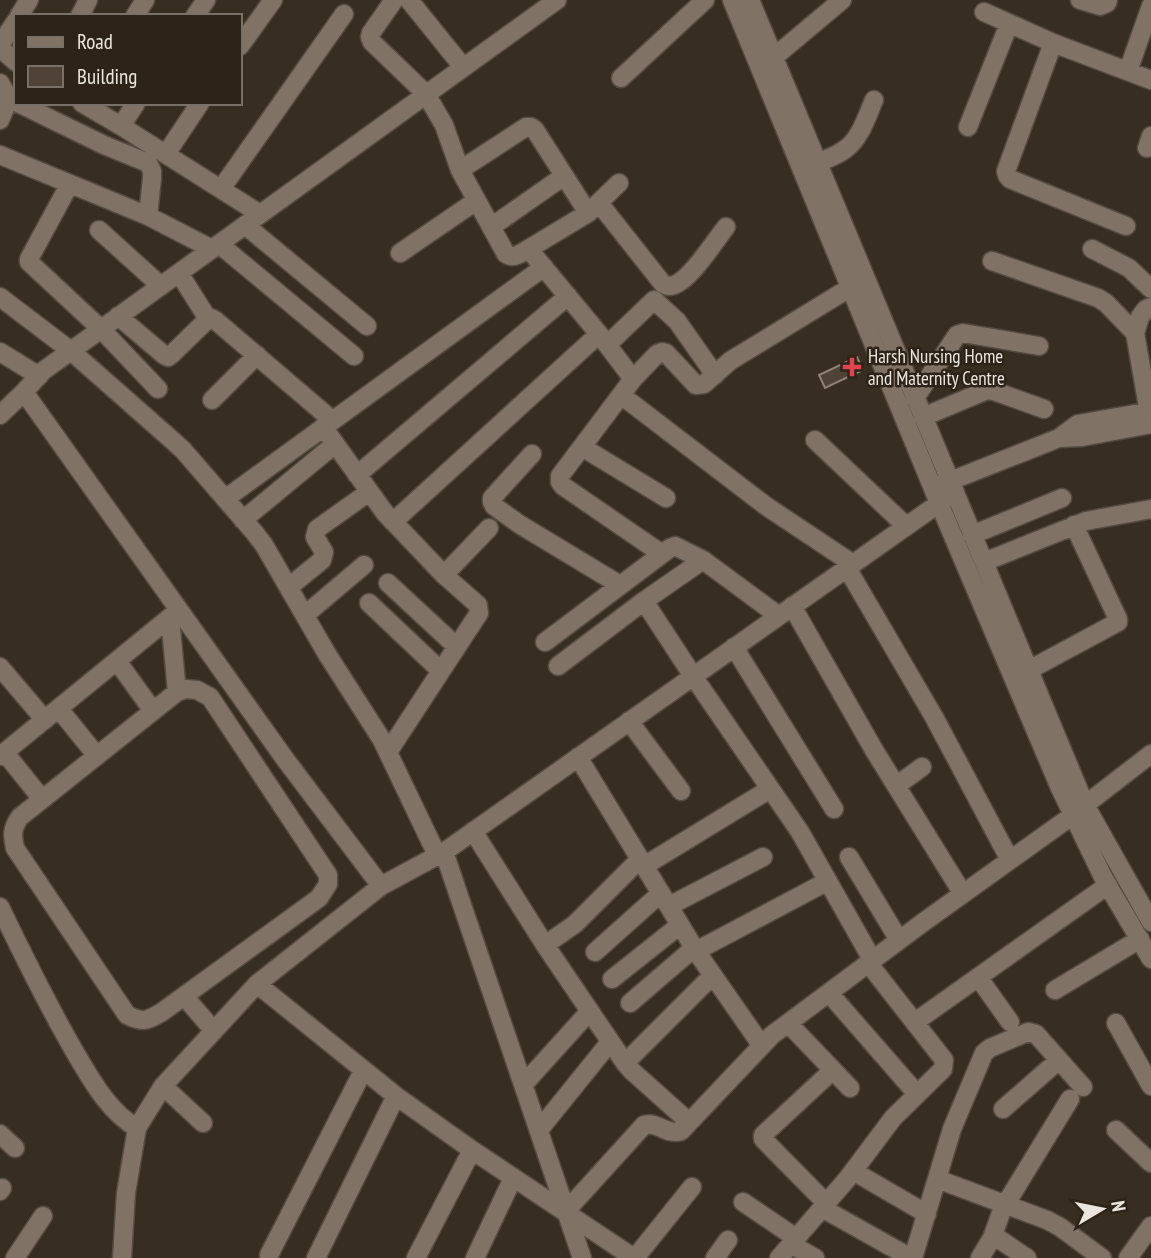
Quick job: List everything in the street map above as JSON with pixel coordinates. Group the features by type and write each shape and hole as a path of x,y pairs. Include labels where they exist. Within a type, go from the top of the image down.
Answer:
{"street":[{"path":"242,43 273,0"},
{"path":"0,415 43,370 557,0"},
{"path":"621,78 705,0"},
{"path":"732,0 850,286 868,306 915,398 944,491 972,535 1029,670 1108,885 1151,959"},
{"path":"760,68 842,0"},
{"path":"1080,0 1100,6 1108,0"},
{"path":"463,67 398,2 371,33 372,42 426,94 444,125 460,170 510,257 525,251 594,208 619,183"},
{"path":"754,3 818,163 868,306 944,491 1060,788 1079,810 1151,922"},
{"path":"1128,71 1151,6"},
{"path":"984,12 1053,44 1151,80"},
{"path":"221,189 344,14"},
{"path":"968,127 1009,23"},
{"path":"14,24 0,46 14,60"},
{"path":"1053,44 1006,171 1007,175 1010,179 1126,226"},
{"path":"0,83 14,101 0,120"},
{"path":"818,163 851,145 874,100"},
{"path":"22,105 148,163 152,178 148,216"},
{"path":"86,105 260,214"},
{"path":"121,126 135,105"},
{"path":"166,155 199,105"},
{"path":"460,170 526,127 531,127 564,176 667,286 672,286 688,275 726,227"},
{"path":"0,155 215,246 354,356"},
{"path":"491,228 564,176"},
{"path":"67,189 29,262 158,389"},
{"path":"400,253 476,201"},
{"path":"245,225 367,326"},
{"path":"99,230 161,286"},
{"path":"1092,249 1129,268 1151,289"},
{"path":"525,251 531,252 544,267 633,379"},
{"path":"992,261 1098,298 1135,332"},
{"path":"225,499 544,267"},
{"path":"179,273 208,319"},
{"path":"662,554 563,486 560,476 633,379 657,354 666,353 696,385 704,384 739,354 850,286"},
{"path":"357,475 568,296"},
{"path":"0,297 71,351 183,450 264,545 327,654 373,725 440,854 582,1258"},
{"path":"393,522 603,339 654,300 677,321 715,374"},
{"path":"122,1258 126,1193 136,1128 163,1086 257,984 381,886 440,854 473,831 906,526 944,491 1059,438 1078,424 1150,415 1135,332 1140,317 1149,307"},
{"path":"118,316 168,356 208,319 215,320 257,355 328,423 335,444 384,513 478,606 479,613 388,752"},
{"path":"915,398 957,335 963,333 1039,346"},
{"path":"0,352 38,376"},
{"path":"212,400 257,355"},
{"path":"923,417 987,390 1044,409"},
{"path":"24,392 175,614 229,681 381,886"},
{"path":"621,395 766,506 850,566 1010,860"},
{"path":"816,440 906,526"},
{"path":"243,520 335,444"},
{"path":"582,447 666,499"},
{"path":"532,454 492,498 494,506 620,585"},
{"path":"289,587 322,560 324,552 315,537 317,529 369,492"},
{"path":"972,535 1062,498"},
{"path":"984,562 1073,525 1151,509"},
{"path":"1029,670 1118,622 1073,525"},
{"path":"444,575 489,528"},
{"path":"545,642 675,546 703,560 786,611 963,894"},
{"path":"558,666 703,560"},
{"path":"305,615 364,565"},
{"path":"388,583 457,647"},
{"path":"644,601 800,832 871,962 944,1060 943,1069 892,1118 853,1171 779,1258"},
{"path":"369,603 441,671"},
{"path":"42,799 3,754 175,614"},
{"path":"175,614 177,692"},
{"path":"734,647 834,809"},
{"path":"117,661 153,711"},
{"path":"0,667 44,720"},
{"path":"210,697 229,681"},
{"path":"197,690 210,697 328,875 328,884 319,898 184,996 148,1020 138,1021 127,1015 15,848 12,837 14,825 20,817 177,692 197,690"},
{"path":"59,709 97,756"},
{"path":"629,721 681,791"},
{"path":"253,762 275,745"},
{"path":"567,1212 644,1125 653,1123 677,1133 788,1023 1079,810 1151,754"},
{"path":"578,757 695,950 762,1046"},
{"path":"896,786 922,767"},
{"path":"545,945 575,924 642,862 770,789"},
{"path":"295,825 319,805"},
{"path":"473,831 545,945 625,1063 690,1122"},
{"path":"595,951 665,900 762,857"},
{"path":"849,857 899,940"},
{"path":"630,1003 695,950 828,881"},
{"path":"915,1022 1108,885"},
{"path":"0,906 55,1017 85,1068 117,1113 136,1128"},
{"path":"294,916 313,939"},
{"path":"612,979 680,925"},
{"path":"1055,990 1139,939"},
{"path":"625,1063 713,975"},
{"path":"978,977 1010,1022"},
{"path":"257,984 396,1096 634,1258 692,1187"},
{"path":"830,993 918,1094"},
{"path":"184,996 214,1031"},
{"path":"523,1085 589,1012"},
{"path":"788,1023 850,1088"},
{"path":"1116,1023 1151,1086"},
{"path":"833,1070 763,1135 762,1139 824,1205 912,1258 953,1129 984,1053 990,1048 1032,1032 1059,1059 1077,1093 1006,1203 980,1258"},
{"path":"539,1130 610,1042"},
{"path":"1003,1110 1059,1059"},
{"path":"268,1255 363,1071"},
{"path":"163,1086 203,1122"},
{"path":"316,1258 396,1096"},
{"path":"1115,1130 1151,1163"},
{"path":"0,1134 15,1148"},
{"path":"416,1258 472,1150"},
{"path":"853,1171 927,1213"},
{"path":"475,1258 513,1178"},
{"path":"937,1179 1034,1214 1060,1227 1102,1258"},
{"path":"743,1202 815,1258"},
{"path":"15,1258 43,1216"},
{"path":"1128,1258 1151,1226"},
{"path":"993,1235 1027,1258"},
{"path":"715,1258 728,1240"}],"building":[{"path":"857,357 863,370 825,388 819,375"}],"place":[{"name":"Harsh Nursing Home and Maternity Centre","path":"852,367"}]}
